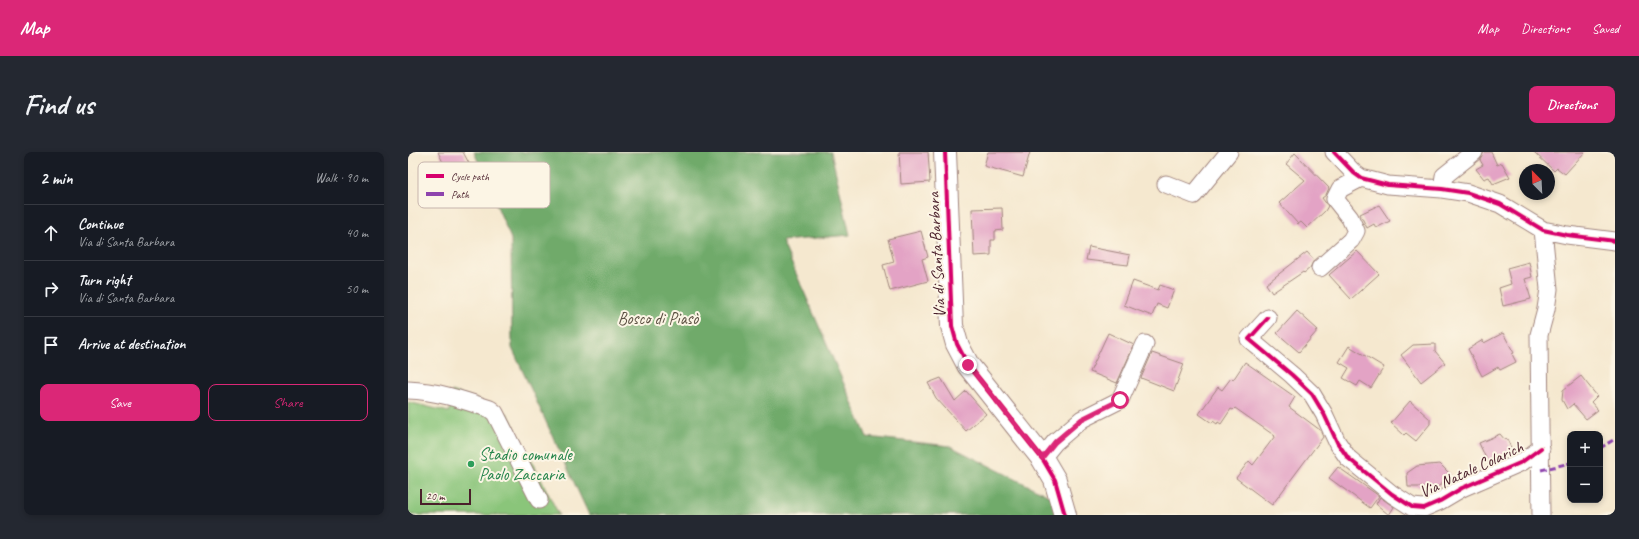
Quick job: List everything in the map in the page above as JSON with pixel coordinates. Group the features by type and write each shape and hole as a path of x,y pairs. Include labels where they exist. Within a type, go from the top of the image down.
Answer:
{"street":[{"name":"Via di Santa Barbara","path":"945,152 952,326 957,344 968,365 982,384 1021,430 1042,458 1055,480 1065,515"},
{"path":"1166,184 1194,195 1229,152"},
{"path":"1334,152 1361,178 1388,185 1442,188 1468,193 1500,204 1543,230 1567,235 1615,241"},
{"path":"1442,188 1444,176 1474,152"},
{"path":"1320,268 1351,240 1356,231 1350,218 1335,199 1340,189 1361,178"},
{"name":"Via Natale Colarich","path":"1541,515 1539,335 1546,309 1549,289 1543,230"},
{"name":"Via Natale Colarich","path":"1268,318 1249,339 1312,394 1324,414 1337,442 1348,458 1392,494 1412,507 1424,508 1440,501 1462,488 1522,462 1541,448"},
{"path":"1042,458 1055,442 1082,419 1120,400 1145,344"},
{"path":"408,390 443,394 495,413 539,500"}],"green space":[{"name":"Bosco di Piasò","path":"474,152 831,152 850,235 782,241 867,437 950,446 1063,503 1074,515 589,515 512,348 511,239 498,208 550,208 550,162 478,162"},
{"name":"Stadio comunale Paolo Zaccaria","path":"452,391 479,400 508,414 559,515 408,515 408,402 449,412"}],"building":[{"path":"438,152 463,152 468,162 443,162"},
{"path":"899,152 928,152 930,182 901,184"},
{"path":"988,152 1030,152 1023,177 984,166"},
{"path":"1484,152 1491,152 1497,165 1502,163 1510,177 1493,184 1489,177 1484,179 1476,169 1483,165 1480,160"},
{"path":"1534,152 1585,152 1565,174 1557,168 1555,170 1555,164 1547,164"},
{"path":"1295,153 1329,188 1326,195 1322,198 1328,206 1325,211 1307,228 1301,222 1298,224 1279,203 1305,180 1286,164"},
{"path":"1379,205 1390,221 1376,228 1374,224 1367,228 1360,214"},
{"path":"1002,208 1003,230 995,231 995,240 991,240 991,255 974,256 972,209"},
{"path":"921,231 928,257 922,259 928,281 890,291 883,265 894,262 888,239"},
{"path":"1089,247 1130,255 1128,265 1086,260"},
{"path":"1357,251 1379,274 1351,299 1329,275"},
{"path":"1307,252 1314,260 1310,268 1272,293 1266,284"},
{"path":"1529,262 1532,277 1525,279 1531,299 1503,306 1499,288 1511,284 1507,268"},
{"path":"1133,281 1158,290 1160,285 1174,290 1167,308 1157,304 1152,316 1124,305"},
{"path":"1297,311 1318,330 1299,352 1277,333"},
{"path":"1108,333 1134,345 1117,383 1090,372"},
{"path":"1503,333 1514,353 1512,354 1516,362 1500,370 1498,367 1482,376 1468,349 1483,340 1484,343"},
{"path":"1435,344 1435,351 1445,363 1421,382 1401,355 1413,345"},
{"path":"1349,346 1384,367 1371,388 1360,381 1357,386 1343,378 1349,368 1339,362"},
{"path":"1152,353 1184,364 1174,391 1141,378"},
{"path":"1245,362 1295,397 1289,407 1320,430 1323,437 1272,505 1236,478 1249,461 1253,465 1275,436 1235,408 1233,410 1231,409 1221,424 1218,422 1217,424 1213,421 1212,423 1199,414 1218,387 1222,390 1231,378 1233,380"},
{"path":"1581,376 1597,396 1591,402 1598,410 1586,419 1573,404 1567,409 1562,400 1563,390"},
{"path":"941,378 955,401 966,391 986,414 966,431 936,398 928,383"},
{"path":"1410,401 1430,419 1430,424 1416,441 1406,433 1404,435 1391,423"},
{"path":"1500,434 1505,440 1507,439 1513,452 1488,463 1479,443"},
{"path":"1440,464 1450,474 1435,490 1432,487 1408,487 1407,473 1417,466"},
{"path":"1338,467 1379,496 1370,508 1329,478"},
{"path":"1380,497 1394,507 1389,515 1376,504"}],"marked path":[{"path":"1603,446 1615,439"},
{"path":"1541,470 1567,464"}],"cycle path":[{"path":"945,152 952,326 957,344 968,365 1042,458 1055,480 1065,515"},
{"path":"1334,152 1354,173 1361,178 1388,185 1442,189 1468,193 1500,204 1543,230 1567,235 1615,241"},
{"path":"1268,318 1249,339 1312,394 1324,414 1337,442 1348,458 1392,494 1412,507 1424,508 1440,501 1462,488 1522,462 1541,448"}],"place":[{"name":"Stadio comunale Paolo Zaccaria","path":"471,464"}],"route":[{"path":"968,365 1042,458 1055,442 1082,419 1120,400"}]}
